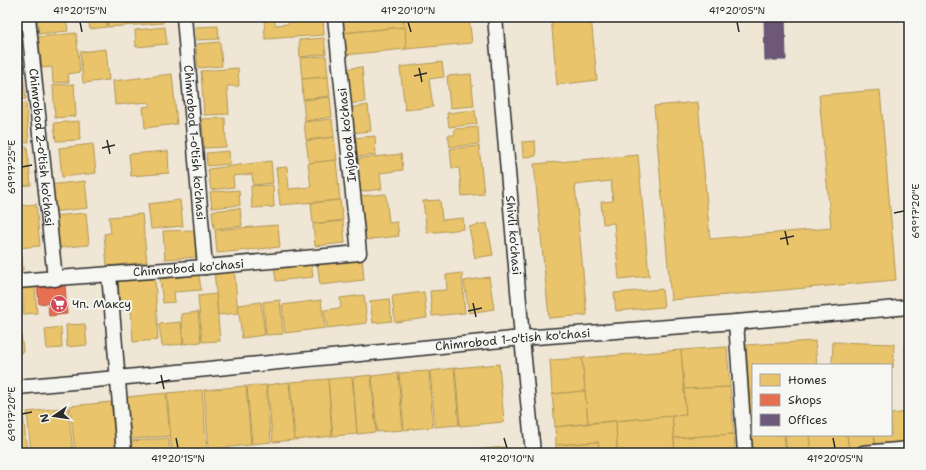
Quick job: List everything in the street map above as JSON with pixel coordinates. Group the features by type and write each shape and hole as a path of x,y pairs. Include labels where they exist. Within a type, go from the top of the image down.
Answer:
{"street":[{"name":"Chimrobod 2-o'tish ko'chasi","path":"28,17 55,279"},
{"name":"Chimrobod 1-o'tish ko'chasi","path":"184,17 204,267"},
{"name":"Injobod ko'chasi","path":"335,17 360,252"},
{"name":"Shivli ko'chasi","path":"495,17 533,453"},
{"name":"Chimrobod ko'chasi","path":"17,281 204,267 360,252"},
{"path":"109,274 124,453"},
{"name":"Chimrobod 1-o'tish ko'chasi","path":"17,387 522,338 909,307"},
{"path":"736,322 745,453"},
{"path":"863,453 909,449"}],"building: Homes":[{"path":"37,17 66,17 68,31 39,34"},
{"path":"88,17 106,17 107,27 90,29"},
{"path":"107,17 163,17 163,23 108,27"},
{"path":"264,17 275,17 275,25 289,24 289,17 323,17 324,35 265,39"},
{"path":"340,17 403,17 405,27 342,33"},
{"path":"403,17 469,17 472,43 406,49"},
{"path":"551,17 591,17 597,80 557,85"},
{"path":"218,26 219,39 196,40 195,27"},
{"path":"165,27 167,44 136,47 135,30"},
{"path":"405,27 406,49 344,55 342,33"},
{"path":"76,33 80,72 68,74 69,82 53,83 52,67 42,68 38,37"},
{"path":"324,38 326,54 300,57 299,40"},
{"path":"17,42 20,42 22,61 17,61"},
{"path":"220,42 222,66 198,68 196,44"},
{"path":"106,49 109,80 83,83 80,52"},
{"path":"326,56 328,77 302,79 300,58"},
{"path":"442,62 444,77 429,79 433,107 405,110 400,67"},
{"path":"17,65 22,65 26,99 17,100"},
{"path":"362,67 365,102 346,104 343,69"},
{"path":"238,68 239,86 227,86 229,114 204,115 201,71"},
{"path":"172,74 177,124 145,128 143,107 150,106 149,102 115,105 113,81"},
{"path":"471,74 474,106 450,108 447,76"},
{"path":"328,77 330,96 303,99 302,79"},
{"path":"74,84 76,116 55,118 53,85"},
{"path":"880,90 896,280 671,300 654,106 698,102 710,239 831,228 819,95"},
{"path":"330,97 332,117 305,121 303,100"},
{"path":"26,103 29,142 17,144 17,104"},
{"path":"368,105 371,131 351,133 348,108"},
{"path":"475,110 477,124 449,127 447,113"},
{"path":"225,118 226,147 204,148 202,119"},
{"path":"332,119 334,137 306,140 304,122"},
{"path":"79,121 80,140 56,141 54,123"},
{"path":"478,127 479,144 450,147 448,135 455,135 454,129"},
{"path":"375,136 376,155 354,157 353,138"},
{"path":"334,137 337,160 309,163 306,141"},
{"path":"535,141 536,156 523,157 522,142"},
{"path":"93,144 96,173 62,177 59,148"},
{"path":"17,146 27,146 31,185 17,186"},
{"path":"479,146 484,194 462,196 459,168 452,168 450,149"},
{"path":"168,151 169,173 131,176 129,154"},
{"path":"229,151 230,164 207,166 206,153"},
{"path":"401,154 403,170 380,173 382,189 358,192 354,159"},
{"path":"638,155 649,276 619,279 614,223 603,224 601,202 613,201 611,181 575,185 587,315 549,318 534,164"},
{"path":"336,160 340,200 280,205 276,168 287,167 289,189 311,187 308,163"},
{"path":"271,161 273,183 253,185 252,174 233,176 234,187 211,190 208,169"},
{"path":"85,181 88,208 51,212 48,185"},
{"path":"273,185 274,207 252,208 251,186"},
{"path":"239,190 240,205 212,208 210,192"},
{"path":"386,194 389,223 397,222 399,236 364,240 360,196"},
{"path":"180,200 183,226 151,229 148,204"},
{"path":"340,200 343,220 313,224 311,203"},
{"path":"440,200 442,220 463,218 464,229 427,233 423,201"},
{"path":"36,204 40,246 17,248 17,206"},
{"path":"240,208 242,226 214,229 212,211"},
{"path":"86,213 89,245 56,248 53,216"},
{"path":"142,214 147,262 107,266 104,234 111,233 109,217"},
{"path":"343,221 345,243 315,246 313,224"},
{"path":"487,223 493,255 475,258 469,227"},
{"path":"278,225 280,247 217,253 215,230"},
{"path":"196,230 197,257 165,259 163,231"},
{"path":"22,255 23,270 17,270 17,256"},
{"path":"362,256 364,280 320,285 317,261"},
{"path":"311,261 313,277 276,281 274,265"},
{"path":"234,267 238,313 218,315 214,269"},
{"path":"462,273 465,313 432,316 430,291 447,290 446,275"},
{"path":"199,275 201,290 174,292 175,302 163,303 160,279"},
{"path":"155,277 158,340 133,342 131,309 120,310 118,279"},
{"path":"489,277 494,309 469,313 464,281"},
{"path":"35,287 37,313 24,314 22,288"},
{"path":"20,288 22,314 17,314 17,289"},
{"path":"662,289 664,307 616,311 614,293"},
{"path":"424,292 427,318 395,322 392,296"},
{"path":"216,294 220,341 202,342 198,296"},
{"path":"364,295 367,323 327,328 324,310 341,308 340,298"},
{"path":"389,299 392,321 373,323 370,301"},
{"path":"280,300 283,334 266,335 263,302"},
{"path":"321,300 325,328 285,333 282,305"},
{"path":"261,302 265,335 242,338 238,305"},
{"path":"198,312 201,342 184,344 181,314"},
{"path":"181,322 183,344 162,346 159,324"},
{"path":"85,324 87,345 67,347 66,325"},
{"path":"61,327 62,348 47,349 45,329"},
{"path":"17,333 21,333 23,352 17,353"},
{"path":"815,341 817,364 752,364 752,411 750,411 746,345"},
{"path":"833,342 894,344 893,368 892,364 832,364"},
{"path":"905,344 909,344 909,379 906,379"},
{"path":"727,347 730,387 684,389 681,350"},
{"path":"681,350 686,415 588,423 582,358"},
{"path":"582,358 585,391 552,394 550,360"},
{"path":"499,364 504,422 460,426 455,368"},
{"path":"454,368 459,425 435,427 430,371"},
{"path":"429,371 433,427 404,430 399,373"},
{"path":"398,373 403,430 377,432 372,376"},
{"path":"371,375 376,432 357,434 353,377"},
{"path":"352,377 357,434 333,436 328,379"},
{"path":"328,379 332,436 295,440 290,382"},
{"path":"289,382 294,440 273,442 267,385"},
{"path":"266,385 271,442 252,444 247,386"},
{"path":"246,386 251,445 209,449 204,390"},
{"path":"730,387 734,434 674,438 672,416 686,415 684,389"},
{"path":"202,390 207,450 172,453 167,393"},
{"path":"585,391 588,423 555,427 552,394"},
{"path":"166,393 170,436 131,439 127,397"},
{"path":"111,402 117,453 75,453 70,406"},
{"path":"68,407 73,453 31,453 27,412"},
{"path":"750,411 752,411 752,436 784,436 786,453 753,453"},
{"path":"17,412 23,412 27,453 17,453"},
{"path":"909,412 909,441 876,446 874,436 892,436 892,414"},
{"path":"672,416 675,453 617,453 616,421"},
{"path":"616,421 617,453 599,453 598,442 556,445 555,427"},
{"path":"734,434 735,453 675,453 674,438"},
{"path":"785,436 809,436 811,453 787,453"},
{"path":"809,436 847,436 849,449 811,453"},
{"path":"847,436 874,436 876,446 849,449"},
{"path":"169,438 170,453 132,453 131,441"},
{"path":"598,442 599,453 556,453 556,445"},
{"path":"504,447 505,453 456,453 456,452"}],"building: Shops":[{"path":"65,283 67,314 49,316 48,303 39,304 37,284"}],"building: Offices":[{"path":"764,17 785,17 786,60 765,60"}],"place":[{"name":"Чп. Максу","path":"59,304"}]}
